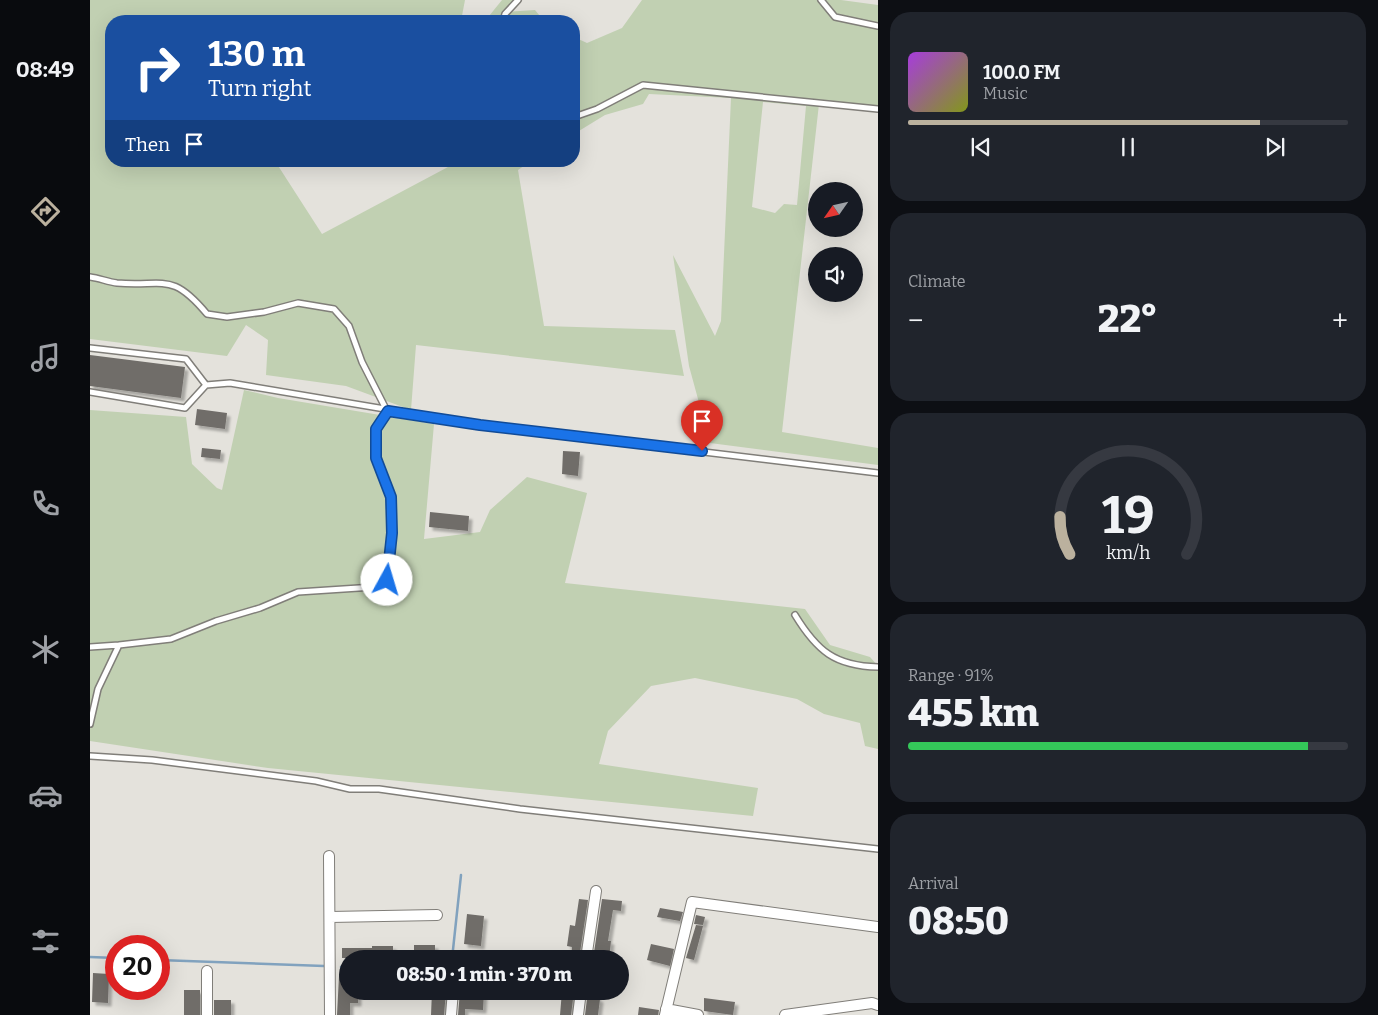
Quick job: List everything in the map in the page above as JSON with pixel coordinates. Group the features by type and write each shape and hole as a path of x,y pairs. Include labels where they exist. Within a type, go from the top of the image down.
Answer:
{"street":[{"path":"330,856 330,1015"},
{"path":"587,950 596,891"},
{"path":"698,1015 665,1012 692,902 878,927"},
{"path":"330,917 437,915"},
{"path":"207,1015 208,971"},
{"path":"451,1015 452,1000"},
{"path":"578,1015 580,1000"},
{"path":"785,1015 872,1003 878,1005"}],"lane":[{"path":"505,15 518,0"},
{"path":"821,0 835,17 878,26"},
{"path":"580,114 597,109 643,85 878,109"},
{"path":"90,277 117,283 174,284 194,299 207,314 227,317 264,312 298,303 334,309 349,326 362,362 388,411"},
{"path":"90,348 186,359 206,385"},
{"path":"90,392 186,408 206,385 230,383 480,425 878,473"},
{"path":"90,647 171,640 216,621 260,608 298,592 374,587 387,580 392,533 391,497 376,458 376,429 388,411"},
{"path":"794,615 805,631 826,654 855,666 878,667"},
{"path":"90,724 98,689 119,645"},
{"path":"90,756 152,760 316,781 350,789 379,789 520,809 878,849"}],"green space":[{"path":"90,0 465,0 462,15 105,15 105,167 279,167 322,234 448,167 522,167 518,170 544,326 675,330 684,376 416,345 411,410 346,386 266,375 268,340 246,325 227,356 90,339"},
{"path":"502,0 514,0 503,12 535,10 539,15 490,15"},
{"path":"642,0 841,0 878,5 878,111 819,104 810,182 808,182 808,202 782,432 878,448 878,465 710,443 689,366 673,255 715,336 721,321 731,98 649,94 643,104 605,115 580,130 580,40 587,43 622,28","holes":["763,102 806,106 797,205 784,204 775,213 752,207"]},
{"path":"244,390 278,398 434,424 424,539 480,532 490,510 527,477 587,493 565,583 805,609 830,645 870,657 878,666 878,749 865,746 860,723 824,714 797,699 695,678 651,686 608,731 599,764 758,788 753,816 268,768 90,741 90,410 186,417 192,464 217,488 222,490"}],"building":[{"path":"90,355 185,367 181,398 90,386"},
{"path":"197,409 227,413 225,429 195,425"},
{"path":"202,448 221,450 220,459 201,457"},
{"path":"563,451 580,452 578,476 562,474"},
{"path":"430,512 469,516 468,531 429,527"},
{"path":"579,899 588,900 580,950 572,950 572,947 567,946 570,925 575,926"},
{"path":"602,899 622,901 621,911 613,910 608,941 611,941 610,950 594,950"},
{"path":"660,908 683,912 680,921 657,917"},
{"path":"467,914 484,916 481,946 464,944"},
{"path":"696,915 705,917 703,925 694,924"},
{"path":"696,925 703,926 694,960 686,958"},
{"path":"651,944 674,949 670,966 647,960"},
{"path":"414,945 435,945 435,950 414,950"},
{"path":"372,946 393,946 393,950 342,950 342,948 372,948"},
{"path":"93,973 105,974 105,1000 108,1000 108,1003 92,1002"},
{"path":"339,976 339,1000 358,1000 358,1003 350,1003 350,1015 337,1015"},
{"path":"184,990 200,990 200,1015 184,1015"},
{"path":"704,998 735,1002 733,1015 704,1011"},
{"path":"214,1000 231,1000 231,1015 214,1015"},
{"path":"432,1000 445,1000 444,1015 431,1015"},
{"path":"459,1000 484,1000 483,1010 465,1009 465,1015 458,1015"},
{"path":"561,1000 573,1000 571,1015 560,1015"},
{"path":"587,1000 600,1000 598,1015 585,1015"},
{"path":"639,1007 659,1010 658,1015 638,1015"}],"waterway":[{"path":"453,950 461,875"},
{"path":"90,957 105,958"},
{"path":"170,960 324,966"}],"route":[{"path":"387,580 392,533 391,497 376,458 376,429 388,411 480,425 702,451"}]}
